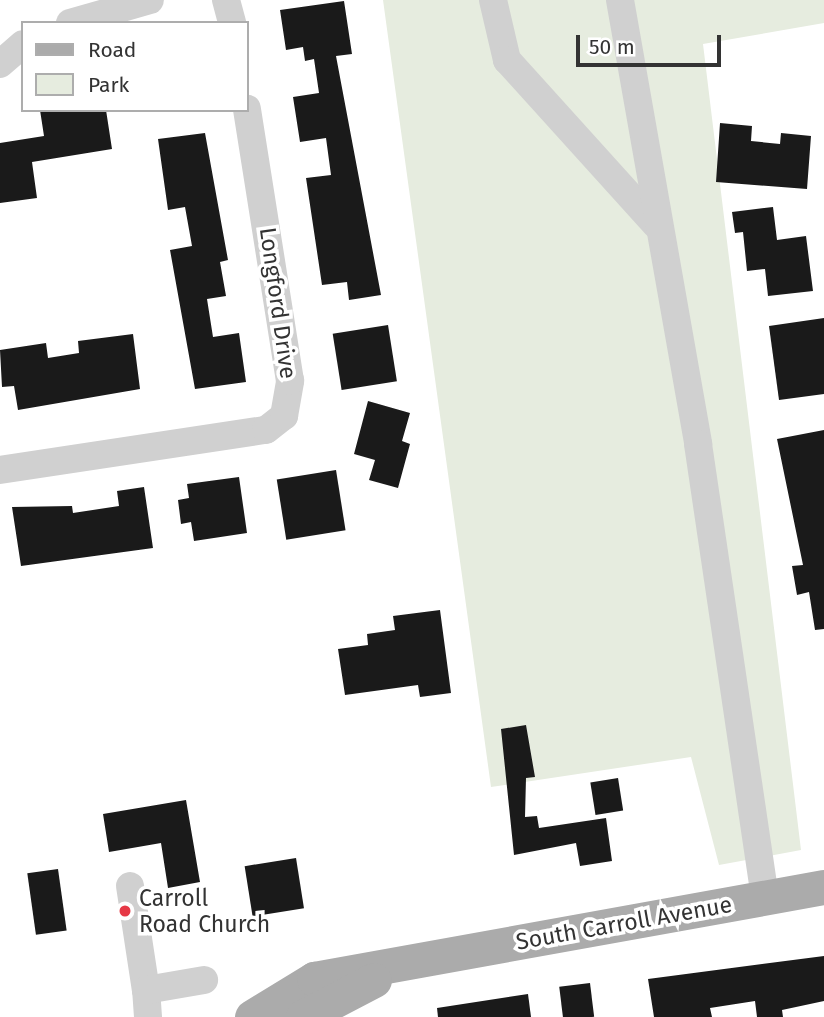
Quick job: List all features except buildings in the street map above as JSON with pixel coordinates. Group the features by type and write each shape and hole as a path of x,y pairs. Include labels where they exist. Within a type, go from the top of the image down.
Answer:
{"main road":[{"name":"South Carroll Avenue","path":"252,1017 314,979 424,957 824,887"},
{"name":"South Carroll Avenue","path":"303,1017 424,957"}],"street":[{"path":"77,21 150,0"},
{"path":"226,0 231,21"},
{"path":"493,0 507,60 541,105 638,197 660,230"},
{"path":"620,0 745,731 765,898"},
{"path":"0,64 21,46"},
{"name":"Longford Drive","path":"0,470 266,430 284,416 290,381 248,112"},
{"path":"130,887 147,1003 204,980"}],"green space":[{"path":"383,0 824,0 824,23 703,44 801,850 719,865 691,757 491,787"}],"place":[{"name":"Carroll Road Church","path":"125,911"}]}
